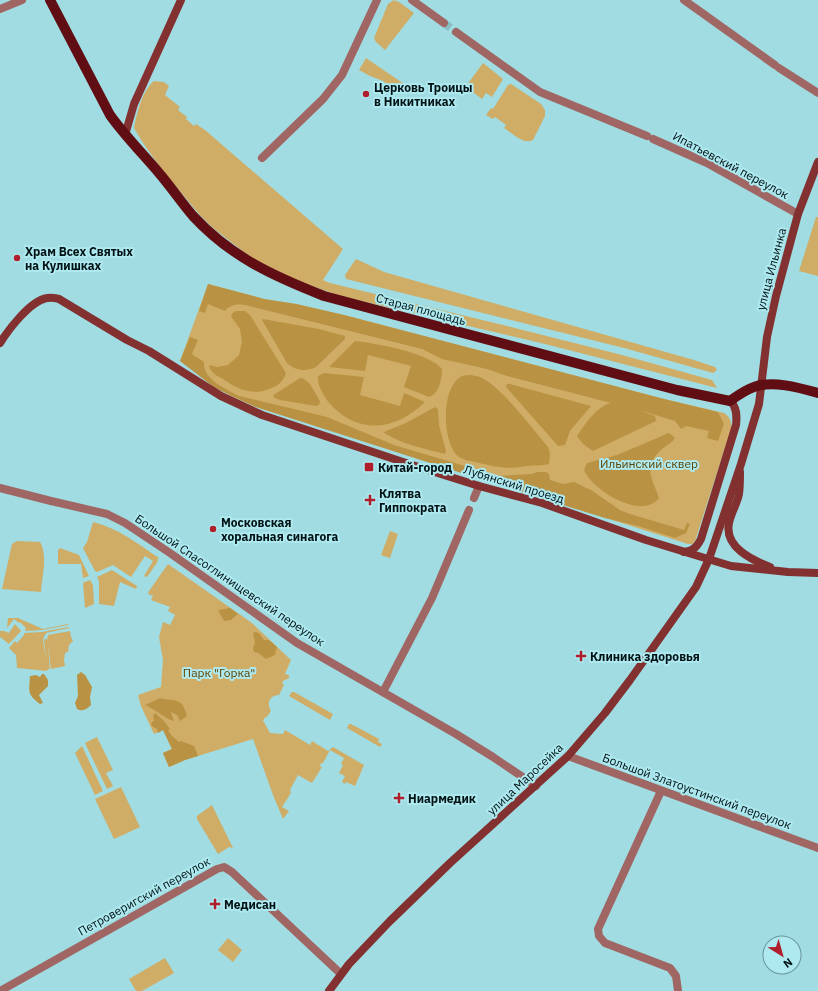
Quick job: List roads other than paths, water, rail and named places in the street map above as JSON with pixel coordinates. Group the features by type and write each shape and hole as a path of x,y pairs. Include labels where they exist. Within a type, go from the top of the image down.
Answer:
{"main road":[{"name":"Старая площадь","path":"50,0 110,115 125,136 193,216 210,233 234,252 255,265 281,278 324,296 654,384 730,401"},
{"path":"125,136 134,104 181,0"},
{"name":"улица Ильинка","path":"741,464 759,404 769,326 798,214 818,162"},
{"name":"Лубянский проезд","path":"1,340 27,310 37,302 45,298 52,297 59,299 127,340 150,351 221,396 262,415 406,464 542,503 610,528 731,566 788,572 818,573"},
{"path":"684,552 697,546 701,539 736,425 736,410 730,401 750,389 761,385 787,385 818,393"},
{"path":"741,464 739,494 728,526 730,538 736,547 747,556 763,565 788,572"},
{"name":"улица Маросейка","path":"329,991 341,974 390,921 568,756 605,713 660,640 696,587 708,559 731,488 741,464"}],"street":[{"path":"0,9 22,0"},
{"path":"262,158 323,99 342,75 377,0"},
{"path":"412,0 444,23"},
{"path":"684,0 777,67 818,93"},
{"name":"Ипатьевский переулок","path":"456,32 540,92 707,163 798,214"},
{"path":"474,498 479,486"},
{"name":"Большой Спасоглинищевский переулок","path":"0,488 51,502 107,514 116,518 165,549 297,643 493,757 536,786"},
{"path":"383,692 434,593 469,510"},
{"name":"Большой Златоустинский переулок","path":"568,756 818,848"},
{"path":"661,791 598,929 599,936 605,943 670,968 676,976 678,991"},
{"name":"Петроверигский переулок","path":"0,991 217,869 224,867 232,872 341,974"}],"tunnel":[{"path":"444,23 456,32"}],"place":[{"name":"Церковь Троицы в Никитниках","path":"366,94"},
{"name":"Храм Всех Святых на Кулишках","path":"17,258"},
{"name":"Китай-город","path":"369,467"},
{"name":"Клятва Гиппократа","path":"370,500"},
{"name":"Московская хоральная синагога","path":"213,529"},
{"name":"Клиника здоровья","path":"581,656"},
{"name":"Ниармедик","path":"399,798"},
{"name":"Медисан","path":"215,904"}],"park label":[{"name":"Ильинский сквер","path":"649,463"},
{"name":"Парк \"Горка\"","path":"219,672"}]}
